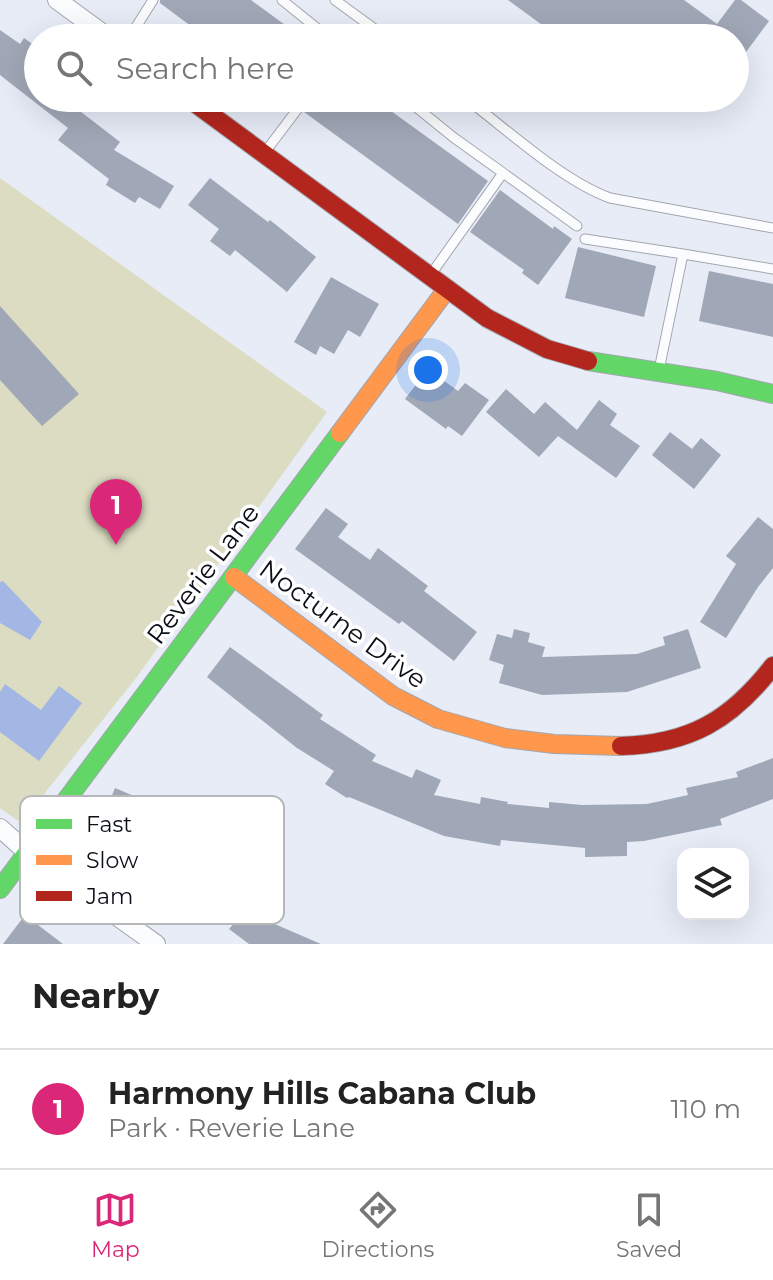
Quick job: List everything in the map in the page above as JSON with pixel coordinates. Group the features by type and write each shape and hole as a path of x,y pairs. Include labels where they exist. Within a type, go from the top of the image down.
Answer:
{"street":[{"path":"57,0 90,24"},
{"path":"207,112 429,277 511,332 543,348 611,367 705,377 773,394"},
{"name":"Reverie Lane","path":"71,796 447,289"},
{"name":"Nocturne Drive","path":"234,577 393,696 419,712 477,734 521,742 624,748 661,744 697,732 729,713 756,688 773,666"},
{"path":"0,828 20,846"},
{"name":"Reverie Lane","path":"0,889 20,863"},
{"path":"128,924 156,944"}],"lane":[{"path":"138,24 153,0"},
{"path":"282,0 312,24"},
{"path":"335,0 368,24"},
{"path":"263,154 295,112"},
{"path":"423,112 577,226"},
{"path":"483,112 536,153 595,192 610,198 773,228"},
{"path":"429,277 503,173"},
{"path":"585,239 773,269"},
{"path":"659,373 683,254"}],"green space":[{"path":"0,178 327,412 136,678 42,796 20,796 20,822 0,808"}],"water":[{"path":"3,581 42,622 30,640 0,623 0,582"},
{"path":"5,684 41,710 59,686 82,703 39,761 0,732 0,692"}],"building":[{"path":"160,0 251,0 284,24 188,24"},
{"path":"508,0 684,0 717,24 541,24"},
{"path":"735,0 741,0 769,21 749,48 749,24 717,24"},
{"path":"0,30 20,44 24,38 24,94 0,75"},
{"path":"47,112 81,112 120,142 114,150 174,186 160,209 139,197 135,203 106,185 109,179 58,140 68,128"},
{"path":"304,112 392,112 488,181 458,224"},
{"path":"210,178 316,257 287,292 235,250 230,256 210,241 219,229 188,205"},
{"path":"500,190 553,229 554,226 572,239 538,285 522,273 524,270 470,232"},
{"path":"578,247 656,266 644,317 565,298"},
{"path":"709,271 773,284 773,337 699,321"},
{"path":"331,277 379,304 360,337 348,330 334,354 320,346 316,355 294,342"},
{"path":"0,306 79,394 42,426 0,380"},
{"path":"428,369 458,391 465,383 489,400 462,436 448,426 446,429 405,399"},
{"path":"506,389 534,414 545,402 577,430 599,400 617,414 610,425 640,446 616,478 558,436 539,457 486,412"},
{"path":"670,432 692,449 701,438 721,455 694,489 652,455"},
{"path":"326,508 348,524 338,537 370,560 378,548 428,586 424,591 477,632 454,661 402,621 399,624 295,549"},
{"path":"758,517 773,529 773,568 726,638 700,622 736,564 726,556"},
{"path":"514,629 530,633 528,642 545,647 542,657 637,654 665,645 663,637 688,629 701,668 627,692 542,695 499,683 504,665 489,660 497,634 512,638"},
{"path":"230,647 323,715 320,719 376,755 372,761 412,778 416,769 441,780 434,795 480,804 481,797 507,804 549,808 549,802 647,804 688,795 686,788 738,777 736,772 773,758 773,799 720,819 722,825 627,842 627,856 585,857 585,848 501,840 500,846 444,836 347,798 325,784 334,771 297,748 207,677"},
{"path":"115,788 134,796 112,796"},
{"path":"20,922 37,924 63,944 3,944"},
{"path":"233,924 275,924 321,944 249,944 229,929"}],"traffic: fast":[{"path":"588,361 717,381 773,394"},
{"path":"69,796 340,433"},
{"path":"0,889 20,862"}],"traffic: slow":[{"path":"340,433 447,289"},
{"path":"234,577 393,696 438,719 505,738 554,744 621,746"}],"traffic: jam":[{"path":"207,112 487,318 547,349 588,361"},
{"path":"621,746 668,740 707,726 741,701 773,666"}],"place":[{"name":"Harmony Hills Cabana Club","path":"116,545"}]}
